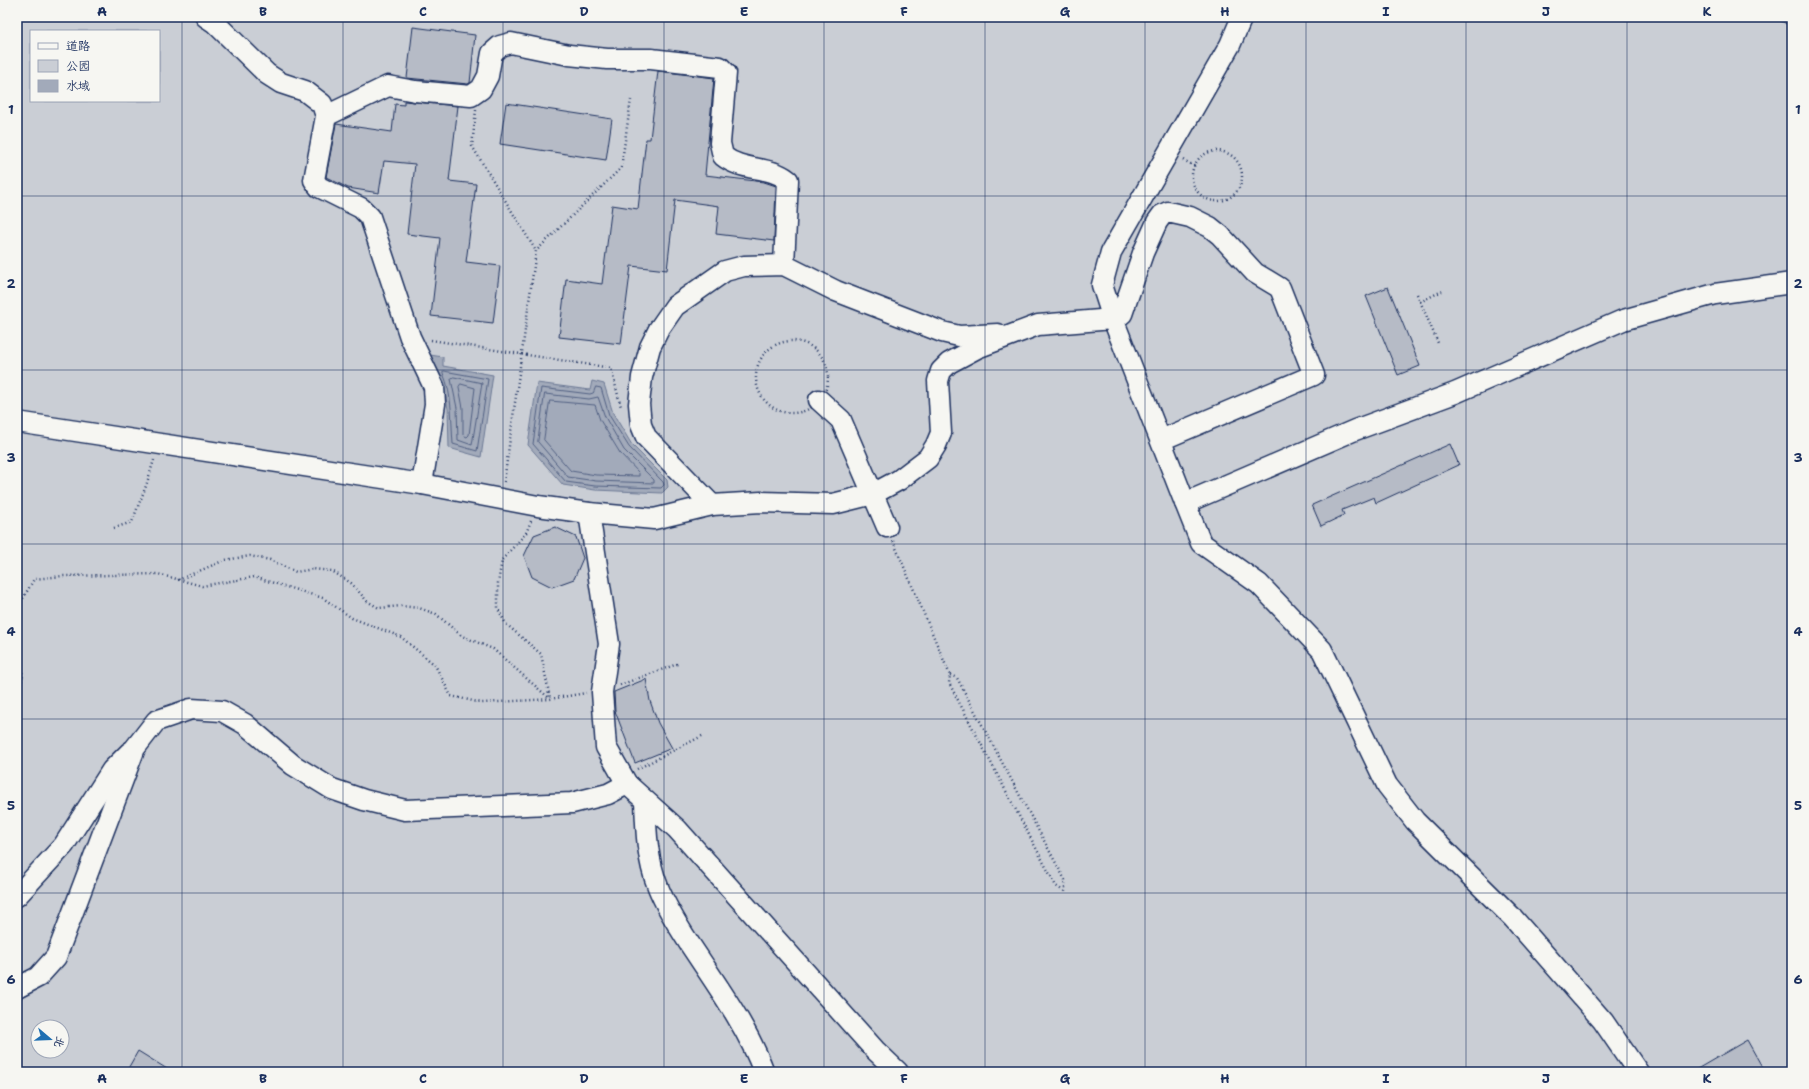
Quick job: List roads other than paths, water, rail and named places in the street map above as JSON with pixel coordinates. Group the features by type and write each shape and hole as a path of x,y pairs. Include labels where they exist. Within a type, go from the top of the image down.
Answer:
{"street":[{"path":"206,17 215,23 267,74 281,83 304,91 322,104 326,116 314,180 319,187 361,208 370,217 410,337 434,387 435,404 422,484"},
{"path":"1242,17 1230,45 1111,252 1102,285 1113,318 1201,544 1259,584 1322,650 1387,785 1415,821 1513,918 1603,1021 1638,1072"},
{"path":"326,116 388,86 415,91 471,96 481,89 488,76 492,53 500,46 511,43 569,55 607,59 651,59 720,67 726,73 720,143 723,156 733,163 780,174 788,180 784,266"},
{"path":"17,422 422,484 538,506 589,513 654,519 712,505 761,502 833,504 873,494 899,480 928,458 941,433 938,381 941,371 949,362 977,348 1038,325 1113,318 1122,314 1143,253 1157,222 1162,215 1168,212 1178,213 1190,217 1210,227 1220,235 1255,273 1280,288 1314,375 1161,440"},
{"path":"712,505 646,437 641,425 639,404 642,377 648,355 659,329 675,306 726,271 744,266 784,266 836,291 942,332 959,336 1016,333"},
{"path":"1185,503 1355,430 1455,393 1623,320 1715,294 1792,283"},
{"path":"819,400 841,420 887,527"},
{"path":"589,513 609,644 602,692 606,747 624,780 677,829 875,1050 898,1072"},
{"path":"17,896 64,845 112,770 135,748 156,721 191,709 222,711 245,724 293,765 332,789 364,800 404,810 572,803 608,794 624,780"},
{"path":"17,988 38,977 56,957 135,748"},
{"path":"645,801 646,838 658,887 674,920 739,1020 760,1060 764,1072"}],"water":[{"path":"430,355 443,357 443,366 493,375 481,457 449,448 448,409 443,382"},
{"path":"592,381 604,384 613,413 632,445 667,480 668,487 662,493 595,490 563,485 528,445 537,383 590,390"}],"railway":[{"path":"1778,17 1792,25"}]}
